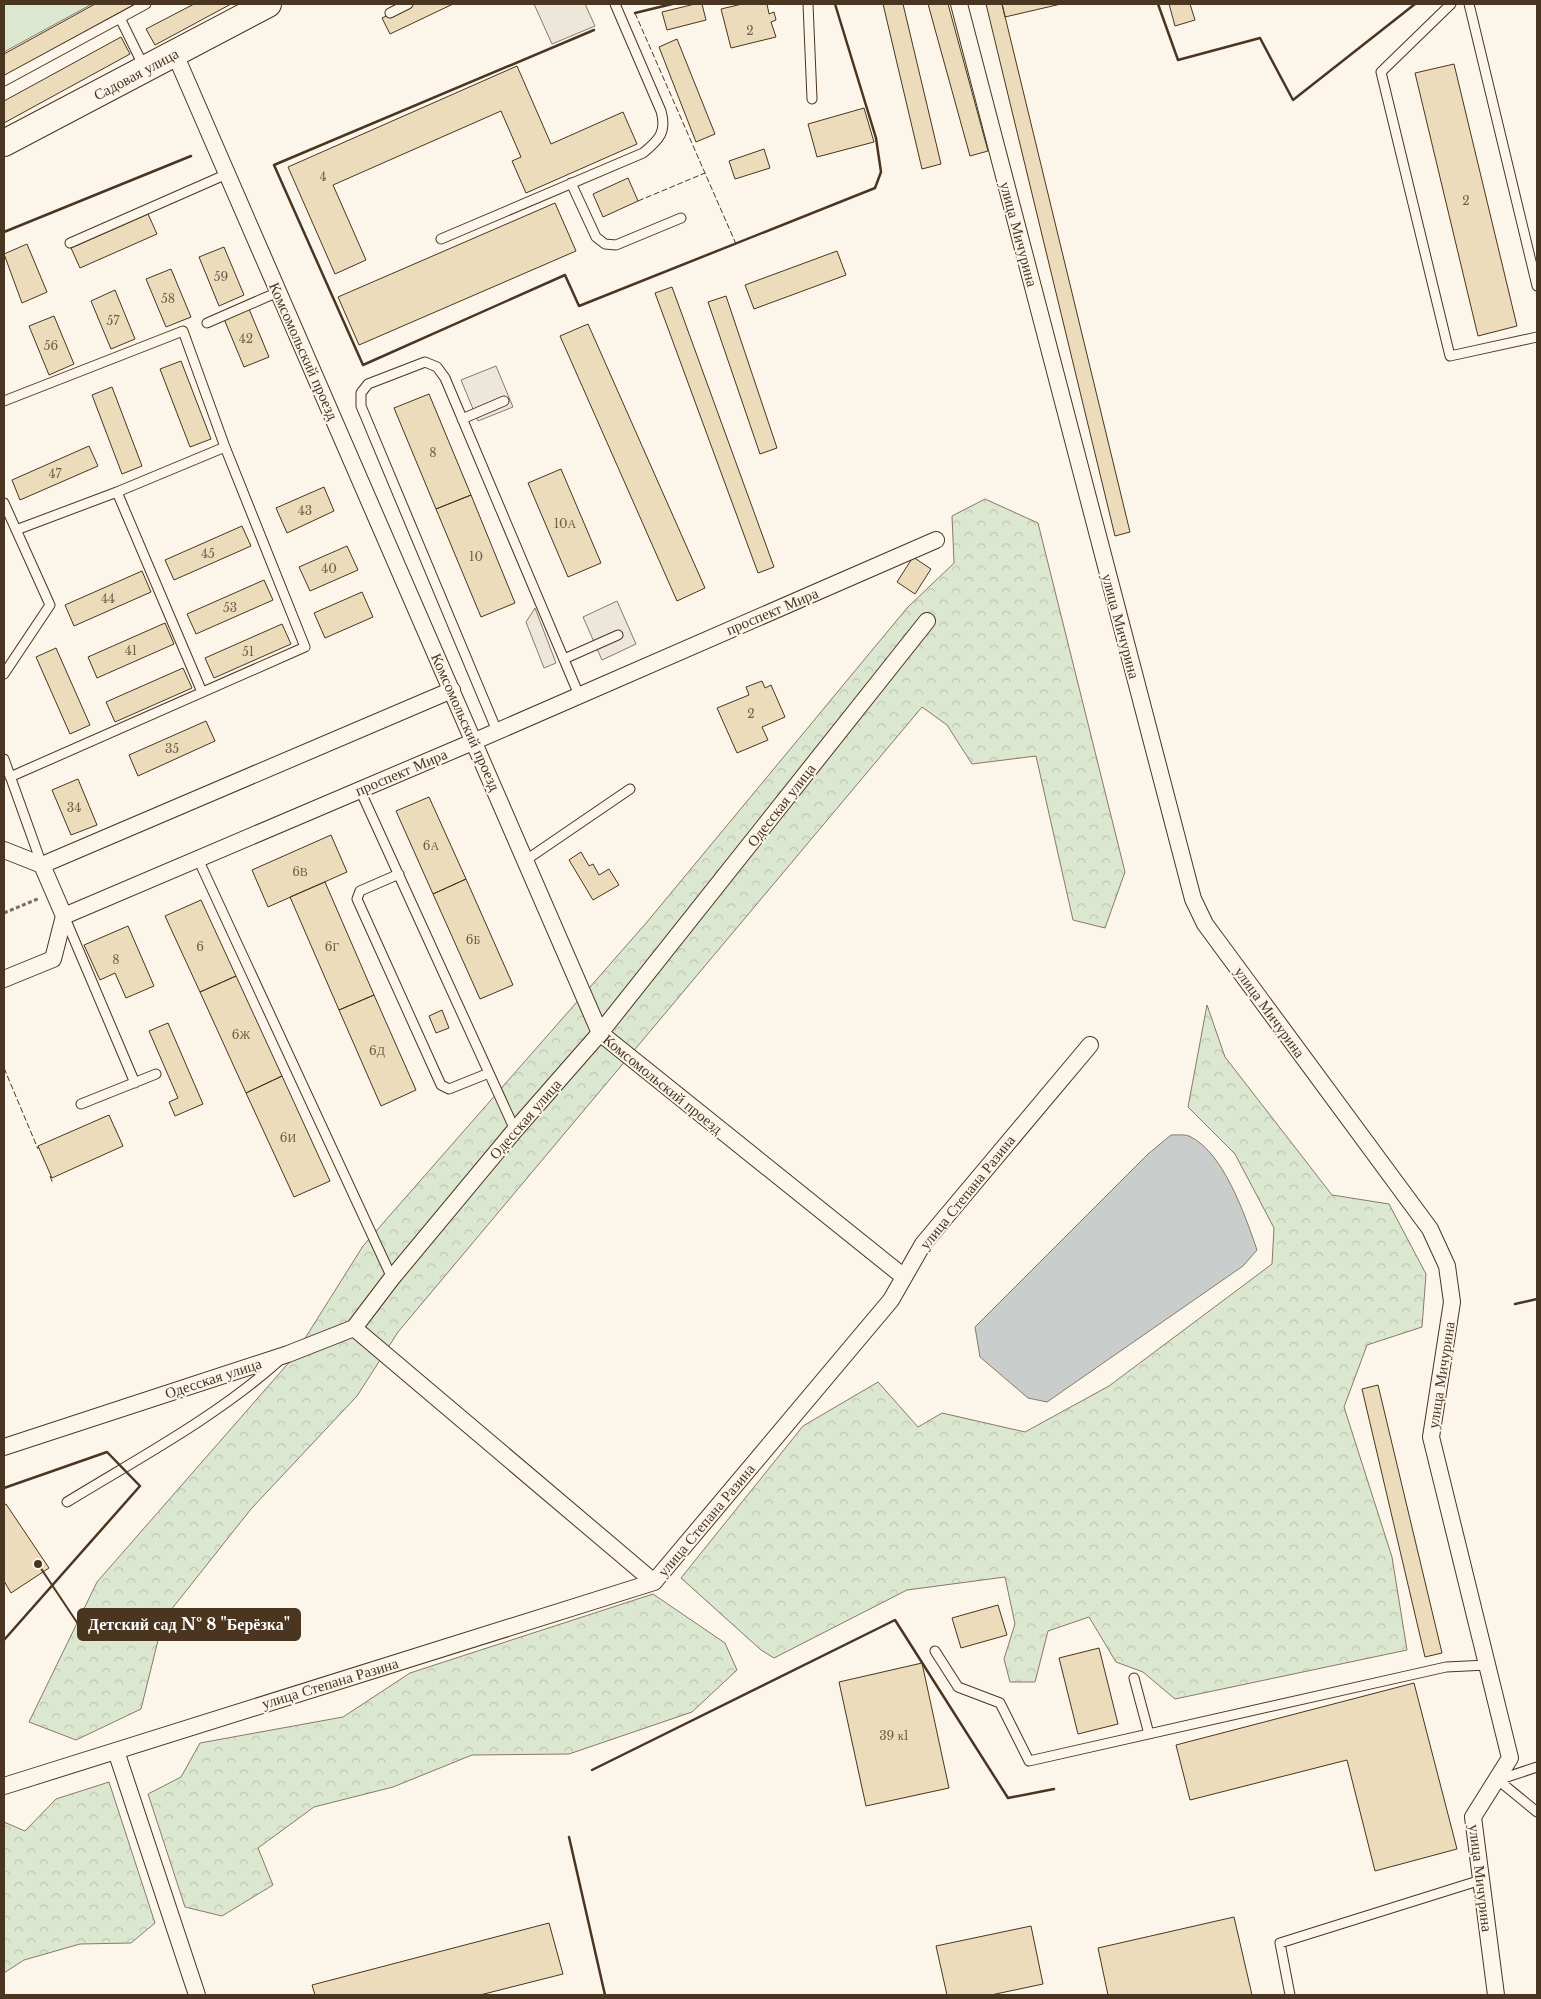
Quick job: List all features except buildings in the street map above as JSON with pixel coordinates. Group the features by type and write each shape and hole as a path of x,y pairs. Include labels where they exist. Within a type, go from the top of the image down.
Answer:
{"main road":[{"name":"Садовая улица","path":"4,143 268,4"}],"street":[{"name":"улица Мичурина","path":"959,4 1193,898 1205,924 1430,1229 1447,1266 1452,1302 1431,1438 1510,1758 1498,1780 1473,1817 1496,1995"},
{"name":"Комсомольский проезд","path":"175,54 600,1033 904,1277"},
{"name":"проспект Мира","path":"64,916 497,732 936,540"},
{"name":"Одесская улица","path":"4,1447 288,1354 354,1328 392,1278 515,1130 600,1033 927,621"},
{"path":"42,865 452,690"},
{"path":"4,850 42,865 64,916 53,959 4,979"},
{"name":"улица Степана Разина","path":"4,1786 654,1582 891,1300 923,1244 1090,1045"},
{"path":"354,1328 654,1582"},
{"path":"116,1750 196,1995"}],"lane":[{"path":"4,81 146,4"},
{"path":"390,13 408,4"},
{"path":"442,239 643,153 657,142 663,133 664,121 661,111 615,4"},
{"path":"808,4 812,99"},
{"path":"1452,4 1381,72 1450,356 1537,337"},
{"path":"1469,4 1537,286"},
{"path":"120,18 145,70"},
{"path":"70,243 227,174"},
{"path":"572,183 596,237 604,244 616,245 681,218"},
{"path":"207,323 278,292"},
{"path":"4,401 183,331 225,447 305,646 10,777"},
{"path":"497,732 360,406 360,393 368,384 425,362 437,367 444,378 462,419 579,695"},
{"path":"462,419 504,401"},
{"path":"16,530 117,492 225,447"},
{"path":"117,492 202,692"},
{"path":"4,503 50,605 4,674"},
{"path":"564,659 618,635"},
{"path":"4,759 42,865"},
{"path":"526,860 630,789"},
{"path":"360,790 515,1130"},
{"path":"198,859 392,1278"},
{"path":"399,874 360,891 357,899 441,1085 450,1089 489,1074"},
{"path":"64,916 135,1083"},
{"path":"81,1104 156,1074"},
{"path":"67,1502 155,1449 253,1384 288,1354"},
{"path":"935,1652 958,1687 1000,1703 1029,1761 1446,1667 1487,1665"},
{"path":"1134,1678 1149,1734"},
{"path":"1498,1780 1537,1767"},
{"path":"1498,1780 1537,1812"},
{"path":"1290,1995 1280,1943 1481,1880"}],"path":[{"path":"4,913 54,892"}],"green space":[{"path":"4,4 92,4 4,52"},
{"path":"985,499 1038,523 1125,872 1105,928 1073,920 1036,756 972,764 947,725 922,707 398,1332 357,1396 251,1509 163,1620 141,1709 76,1740 29,1722 97,1582 292,1359 363,1246 647,922 907,608 954,563 952,516"},
{"path":"1207,1005 1225,1057 1332,1195 1389,1204 1426,1274 1422,1327 1367,1345 1344,1407 1392,1557 1407,1650 1175,1699 1143,1672 1116,1662 1089,1617 1048,1631 1035,1682 1010,1682 1004,1659 1015,1624 1005,1577 907,1590 774,1658 761,1650 681,1578 803,1426 878,1382 918,1427 942,1413 1025,1432 1109,1386 1272,1264 1274,1228 1235,1154 1188,1107"},
{"path":"653,1594 725,1643 737,1670 692,1712 569,1754 472,1755 393,1787 314,1807 258,1848 273,1885 222,1916 185,1907 148,1794 181,1777 200,1743 343,1717 410,1673"},
{"path":"109,1782 155,1923 131,1943 80,1944 24,1960 4,1973 4,1822 25,1831 56,1799"}],"shaded area":[{"path":"534,4 585,4 595,26 552,44"},
{"path":"496,366 513,407 478,421 461,380"},
{"path":"617,601 636,644 602,660 583,617"},
{"path":"535,608 556,663 544,668 526,622"},
{"path":"1171,1135 1191,1137 1203,1145 1214,1157 1240,1203 1257,1250 1243,1266 1047,1402 1028,1398 980,1357 975,1327 1148,1154"}],"fence":[{"path":"635,13 736,244"},
{"path":"638,201 705,173"},
{"path":"4,1068 38,1149"},
{"path":"50,1176 53,1184"}],"wall":[{"path":"635,13 672,4"},
{"path":"594,30 274,165 363,365 565,275 579,306 875,188 881,172 876,138 835,4"},
{"path":"1158,4 1178,60 1260,38 1293,100 1415,4"},
{"path":"4,232 191,156"},
{"path":"1515,1304 1537,1299"},
{"path":"4,1488 107,1452 140,1486 4,1640"},
{"path":"592,1770 895,1620 1008,1798 1054,1789"},
{"path":"569,1837 605,1995"}],"place":[{"name":"Детский сад № 8 \"Берёзка\"","path":"38,1564"}]}
